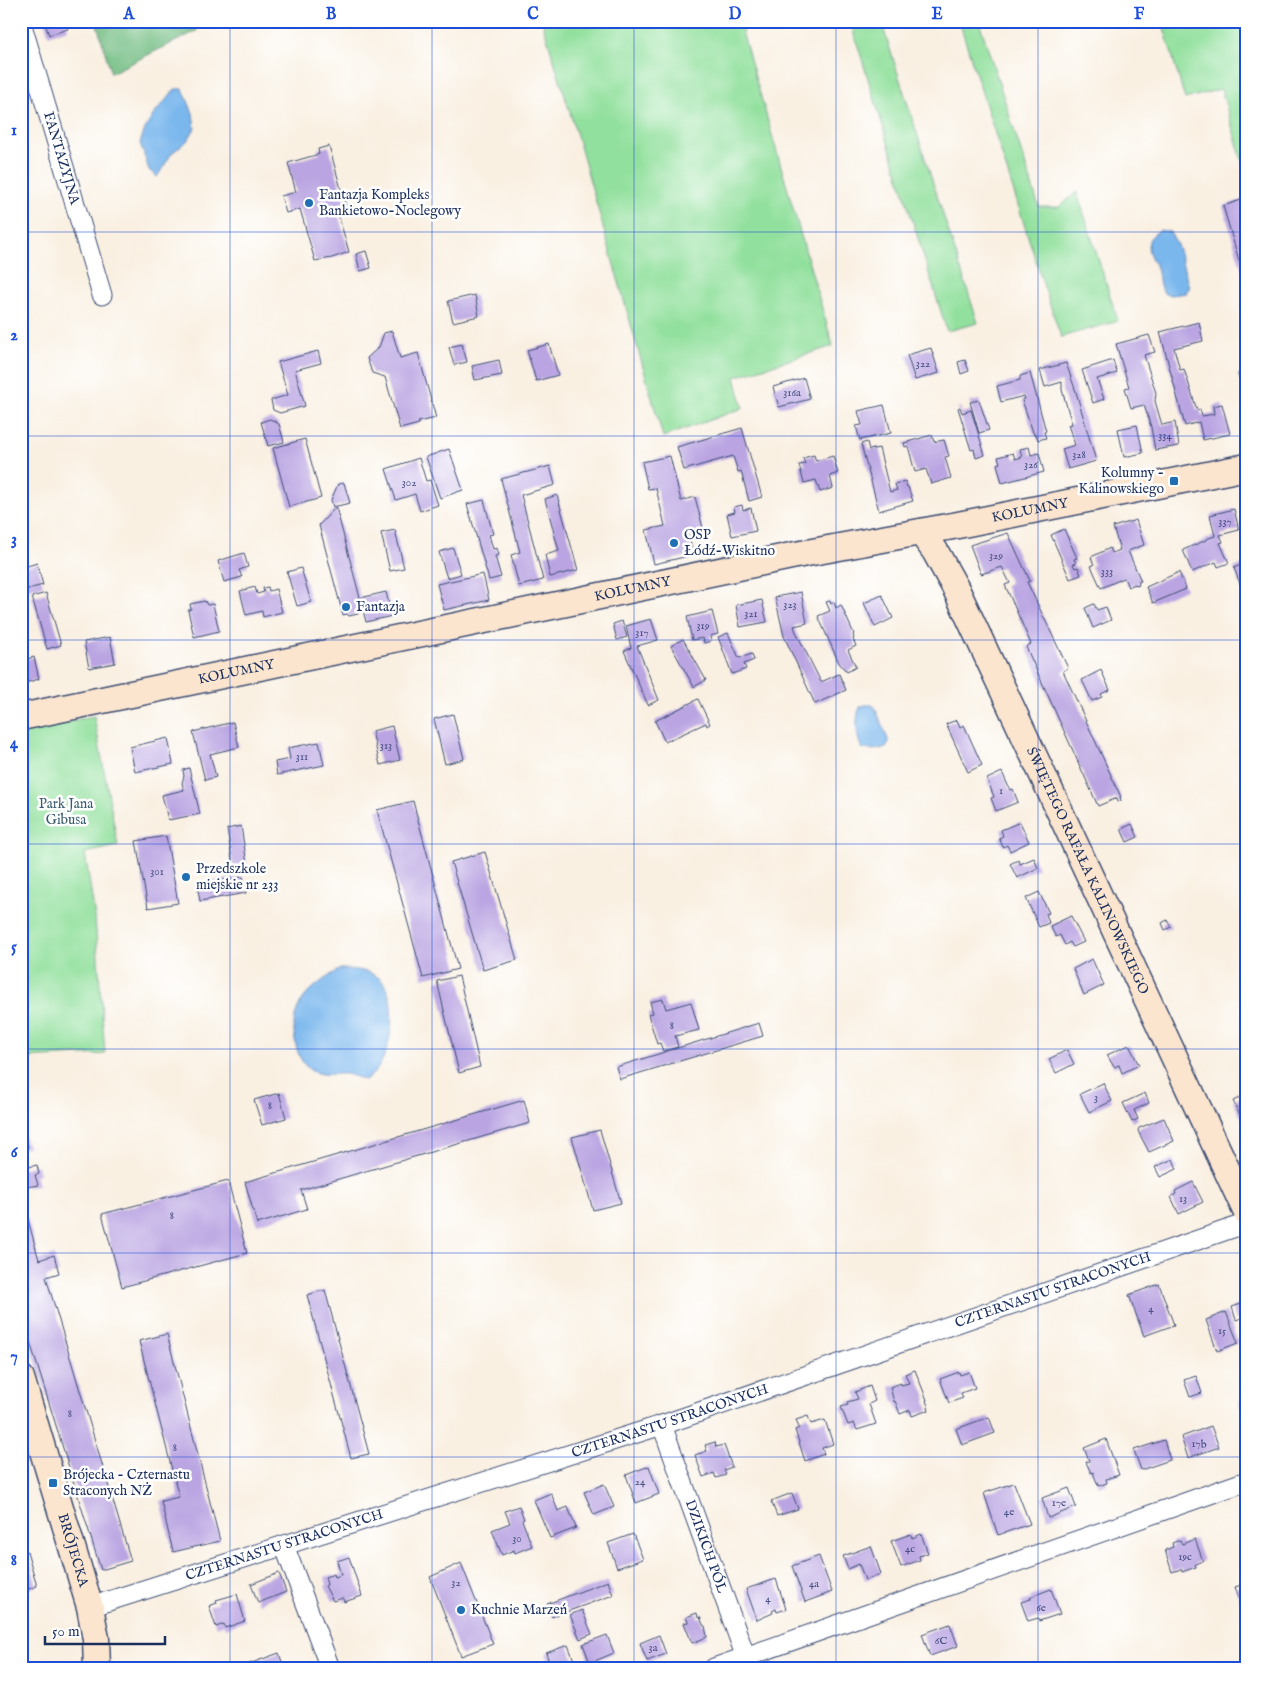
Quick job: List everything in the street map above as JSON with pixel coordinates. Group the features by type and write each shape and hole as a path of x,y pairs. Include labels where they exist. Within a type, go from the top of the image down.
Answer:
{"street":[{"name":"FANTAZYJNA","path":"21,22 102,295"},
{"name":"KOLUMNY","path":"21,717 796,555 1247,467"},
{"name":"ŚWIĘTEGO RAFAŁA KALINOWSKIEGO","path":"921,532 935,551 956,588 1246,1214"},
{"name":"CZTERNASTU STRACONYCH","path":"90,1607 662,1425 1246,1214"},
{"name":"BRÓJECKA","path":"21,1378 90,1607 96,1639 97,1668"},
{"name":"DZIKICH PÓL","path":"662,1425 748,1662"},
{"path":"714,1668 748,1662 1247,1481"},
{"path":"284,1545 330,1668"}],"green space":[{"path":"96,21 194,21 197,31 111,73"},
{"path":"542,21 739,21 833,346 735,377 743,408 663,437 578,139"},
{"path":"850,21 881,21 978,323 947,331"},
{"path":"959,21 979,21 1039,207 1059,207 1077,192 1118,321 1061,337"},
{"path":"1162,21 1247,21 1247,177 1221,89 1185,99"},
{"name":"Park Jana Gibusa","path":"94,716 118,846 85,853 95,917 105,1054 21,1058 21,731"}],"water":[{"path":"175,89 183,89 193,113 195,128 188,140 172,153 157,177 149,170 140,143 145,129 154,114"},
{"path":"1160,230 1170,232 1178,247 1189,287 1186,293 1165,294 1161,288 1158,272 1148,249 1149,241"},
{"path":"865,705 875,707 889,742 886,747 868,750 862,748 860,744 857,734 857,716 860,707"},
{"path":"340,969 357,970 379,978 388,992 391,1005 392,1020 387,1049 374,1073 365,1080 346,1074 325,1074 312,1071 301,1060 296,1045 295,1019 303,1000 318,984"}],"building":[{"path":"44,21 66,21 68,29 49,35"},
{"path":"329,146 346,207 337,210 349,252 315,261 300,209 286,213 281,196 296,192 288,163 319,154 318,149"},
{"path":"1244,199 1247,208 1247,273 1243,274 1223,206"},
{"path":"366,251 371,268 360,271 356,254"},
{"path":"475,295 479,316 453,322 448,301"},
{"path":"1199,322 1203,341 1174,348 1180,370 1184,369 1197,410 1200,409 1202,416 1214,414 1213,406 1222,404 1230,434 1203,440 1199,422 1185,426 1160,332"},
{"path":"392,331 400,358 418,353 436,418 400,429 385,377 372,373 367,358 379,347 384,333"},
{"path":"1149,335 1155,352 1144,355 1156,393 1155,401 1162,425 1175,422 1179,446 1155,450 1151,427 1144,405 1131,408 1125,388 1129,387 1116,344"},
{"path":"462,344 467,362 454,365 449,347"},
{"path":"549,344 558,375 536,381 527,350"},
{"path":"931,348 939,373 915,380 907,355"},
{"path":"318,351 321,363 295,370 305,406 280,413 273,410 271,400 288,395 278,362"},
{"path":"499,360 502,375 475,380 472,366"},
{"path":"965,360 969,371 961,374 958,362"},
{"path":"1113,360 1117,373 1097,379 1104,399 1093,403 1082,370"},
{"path":"1066,363 1096,461 1068,469 1062,449 1075,445 1068,425 1072,424 1062,390 1062,382 1045,387 1040,370"},
{"path":"1247,371 1247,395 1245,395 1238,374"},
{"path":"1030,373 1046,431 1044,432 1046,438 1038,440 1036,434 1034,435 1022,400 1025,399 1024,396 1001,402 997,386 1020,380 1020,376"},
{"path":"804,378 810,399 779,407 773,387"},
{"path":"979,400 989,430 979,433 970,402"},
{"path":"884,405 891,433 860,440 856,426 862,425 858,411"},
{"path":"960,407 962,413 971,410 985,455 976,458 974,449 971,450 958,408"},
{"path":"270,419 279,424 284,442 268,446 261,422"},
{"path":"1137,425 1143,453 1124,457 1118,429"},
{"path":"742,428 762,497 749,501 741,471 738,472 733,456 684,470 677,447"},
{"path":"932,435 934,442 944,440 949,456 945,457 951,478 931,484 926,469 915,472 908,446 905,447 904,443"},
{"path":"305,439 321,498 289,507 273,448"},
{"path":"867,442 869,450 879,448 890,492 897,490 895,484 905,481 913,501 879,511 861,444"},
{"path":"1029,447 1031,455 1039,453 1044,472 1002,483 997,464 1000,463 998,457 1013,453 1015,459 1022,457 1020,449"},
{"path":"449,449 463,490 440,498 426,457"},
{"path":"814,455 816,461 833,456 838,473 830,476 833,488 820,492 816,480 804,483 799,465 805,464 803,458"},
{"path":"670,456 681,501 695,497 704,532 689,536 693,555 654,564 646,530 665,526 656,488 648,489 642,462"},
{"path":"419,458 426,481 430,480 438,505 420,511 415,494 396,500 386,469"},
{"path":"550,466 555,485 521,495 543,580 519,586 511,555 520,552 501,479"},
{"path":"344,483 350,503 333,507 331,500 338,484"},
{"path":"557,495 578,570 550,577 545,555 559,551 545,499"},
{"path":"484,500 493,534 489,535 493,549 497,548 499,555 495,556 501,577 489,580 467,504"},
{"path":"742,505 743,510 751,508 756,531 732,536 727,514 735,512 734,507"},
{"path":"336,507 360,598 386,592 392,616 366,622 363,610 359,611 358,614 343,615 319,525"},
{"path":"1234,509 1239,530 1220,535 1223,542 1220,543 1229,563 1218,567 1216,562 1192,572 1183,550 1215,536 1210,515"},
{"path":"1136,520 1144,545 1128,551 1141,581 1138,582 1139,585 1135,584 1128,587 1124,578 1101,588 1091,566 1094,565 1091,557 1110,548 1112,553 1120,550 1113,527"},
{"path":"1064,529 1077,558 1074,559 1076,563 1073,564 1075,568 1078,567 1081,575 1070,579 1051,535"},
{"path":"395,530 404,568 390,571 381,533"},
{"path":"1008,533 1030,581 1027,582 1068,668 1063,671 1121,797 1121,801 1118,802 1117,798 1098,806 1026,647 1031,644 1005,585 1010,583 1002,567 981,574 970,545"},
{"path":"453,548 461,574 447,578 439,552"},
{"path":"244,553 248,567 239,570 242,577 224,582 218,561"},
{"path":"1247,562 1247,582 1240,584 1234,568"},
{"path":"37,563 43,585 21,591 21,568"},
{"path":"301,568 311,602 297,606 287,572"},
{"path":"1179,572 1186,589 1153,603 1146,587"},
{"path":"483,574 489,600 444,610 437,584"},
{"path":"255,587 257,594 264,592 263,588 268,587 269,591 276,589 282,612 263,617 262,611 246,615 240,591"},
{"path":"801,592 807,623 794,626 796,632 821,682 839,674 846,690 815,704 784,636 775,597"},
{"path":"46,593 61,645 47,649 32,597"},
{"path":"882,595 893,618 875,627 864,603"},
{"path":"762,600 767,622 740,627 736,605"},
{"path":"205,601 207,605 213,604 219,631 194,637 188,610 191,609 190,604"},
{"path":"830,601 831,604 834,602 836,608 841,605 854,634 853,639 856,646 848,650 856,667 847,672 839,663 818,616 830,611 826,602"},
{"path":"1094,604 1097,610 1106,607 1111,620 1093,628 1085,608"},
{"path":"712,611 718,634 710,636 711,641 704,643 703,638 692,640 687,617"},
{"path":"651,619 658,640 637,646 659,700 648,705 624,651 631,648 626,626"},
{"path":"622,621 627,637 617,640 613,624"},
{"path":"728,633 739,658 752,654 754,660 744,664 746,669 732,674 718,637"},
{"path":"110,637 115,663 89,668 84,642"},
{"path":"683,639 706,680 694,687 671,646"},
{"path":"21,653 24,660 34,657 39,679 21,684"},
{"path":"1101,670 1110,690 1101,694 1102,697 1092,701 1082,680"},
{"path":"698,699 710,724 707,726 706,723 665,742 655,721"},
{"path":"453,714 464,759 445,764 434,719"},
{"path":"957,720 960,727 964,725 982,765 968,772 946,724"},
{"path":"233,722 239,747 210,754 216,777 205,780 193,732"},
{"path":"392,726 400,760 380,765 372,731"},
{"path":"168,738 173,764 135,772 130,747"},
{"path":"319,742 324,765 277,775 275,762 290,759 288,748"},
{"path":"189,768 200,814 168,820 162,795 184,790 182,783 183,770"},
{"path":"1002,772 1010,790 1013,789 1018,802 996,811 991,798 994,797 987,779"},
{"path":"413,801 458,969 423,978 377,810"},
{"path":"1020,822 1029,842 1010,851 1007,845 1003,847 999,838 1003,836 1001,830"},
{"path":"1132,824 1138,837 1127,842 1121,829"},
{"path":"241,826 247,864 233,866 227,829"},
{"path":"166,836 178,903 148,908 136,841"},
{"path":"485,852 517,960 483,970 451,862"},
{"path":"1034,858 1038,868 1017,878 1010,864 1018,860 1020,864"},
{"path":"243,877 246,893 200,901 197,884"},
{"path":"1039,892 1049,913 1046,914 1049,923 1039,927 1026,898"},
{"path":"1071,916 1084,942 1073,947 1070,942 1065,945 1060,935 1056,937 1050,926"},
{"path":"1167,920 1171,927 1165,930 1162,923"},
{"path":"1092,959 1104,985 1084,995 1073,969"},
{"path":"459,976 480,1067 459,1073 437,981"},
{"path":"663,999 666,1009 691,1002 699,1030 675,1036 678,1047 663,1051 660,1043 657,1044 648,1014 653,1013 650,1002"},
{"path":"759,1023 763,1036 620,1079 616,1067"},
{"path":"1129,1045 1139,1065 1122,1073 1119,1065 1114,1067 1107,1055"},
{"path":"1067,1050 1074,1064 1056,1073 1049,1059"},
{"path":"1103,1083 1112,1101 1089,1112 1080,1094"},
{"path":"279,1093 286,1118 262,1125 254,1100"},
{"path":"1145,1093 1149,1103 1134,1110 1138,1119 1132,1122 1123,1103"},
{"path":"1247,1094 1247,1129 1233,1101"},
{"path":"524,1100 530,1123 301,1190 307,1209 257,1224 245,1182"},
{"path":"1164,1118 1174,1141 1149,1152 1138,1131 1139,1128"},
{"path":"21,1125 28,1147 21,1149"},
{"path":"600,1130 621,1203 593,1210 572,1137"},
{"path":"1173,1159 1177,1169 1160,1177 1155,1167"},
{"path":"37,1165 39,1174 35,1175 38,1185 21,1186 21,1169"},
{"path":"228,1181 247,1253 122,1287 102,1214"},
{"path":"1193,1182 1203,1202 1179,1214 1171,1197 1176,1194 1175,1191"},
{"path":"27,1216 39,1260 54,1255 59,1273 46,1277 131,1561 101,1570 21,1313 21,1218"},
{"path":"1159,1284 1174,1325 1144,1336 1129,1295"},
{"path":"325,1290 369,1454 351,1458 307,1295"},
{"path":"1247,1302 1247,1316 1236,1320 1232,1307"},
{"path":"1226,1312 1238,1343 1217,1351 1206,1320"},
{"path":"167,1334 220,1541 173,1552 161,1501 179,1497 139,1341"},
{"path":"915,1370 929,1410 912,1416 910,1410 900,1414 890,1387 901,1383 901,1385 909,1383 905,1374"},
{"path":"959,1372 960,1375 969,1372 975,1388 961,1393 963,1398 949,1403 940,1379"},
{"path":"1196,1376 1202,1393 1190,1397 1184,1380"},
{"path":"870,1386 875,1401 869,1404 876,1424 857,1430 854,1423 848,1425 841,1407 848,1405 847,1402 858,1399 855,1392"},
{"path":"1247,1399 1247,1425 1246,1425 1239,1402"},
{"path":"808,1416 811,1424 825,1420 833,1444 822,1448 824,1454 805,1461 795,1430 799,1428 796,1420"},
{"path":"989,1417 995,1433 962,1445 956,1429"},
{"path":"1211,1426 1219,1447 1188,1458 1181,1437"},
{"path":"1106,1439 1119,1475 1106,1479 1107,1483 1098,1486 1093,1472 1091,1473 1086,1462 1089,1461 1084,1448"},
{"path":"1164,1440 1170,1460 1141,1470 1134,1450"},
{"path":"715,1442 716,1447 724,1445 732,1467 724,1470 726,1475 716,1478 714,1473 703,1477 695,1455 707,1451 705,1445"},
{"path":"649,1466 659,1494 636,1503 626,1475"},
{"path":"1014,1483 1030,1524 998,1535 984,1493"},
{"path":"604,1484 614,1507 594,1515 584,1492"},
{"path":"1069,1488 1076,1507 1048,1518 1042,1498"},
{"path":"551,1493 558,1511 568,1507 576,1528 550,1538 534,1500"},
{"path":"792,1493 798,1509 777,1516 771,1501"},
{"path":"519,1506 532,1546 515,1553 514,1550 502,1555 492,1530 510,1523 505,1511"},
{"path":"633,1534 643,1559 617,1568 608,1543"},
{"path":"911,1534 912,1538 921,1534 928,1553 919,1556 920,1560 901,1567 891,1541"},
{"path":"1195,1539 1203,1561 1195,1564 1196,1567 1182,1572 1181,1569 1172,1572 1165,1550 1173,1547 1172,1543 1180,1540 1182,1544"},
{"path":"871,1546 881,1574 865,1580 859,1564 848,1569 843,1556"},
{"path":"27,1551 37,1586 21,1592 21,1553"},
{"path":"819,1556 832,1592 805,1602 792,1566"},
{"path":"349,1557 362,1596 344,1602 343,1598 333,1601 325,1586 327,1585 325,1577 334,1574 335,1577 341,1575 337,1561"},
{"name":"Kuchnie Marzeń","path":"461,1563 493,1644 461,1656 430,1577"},
{"path":"279,1573 286,1592 258,1603 251,1584"},
{"path":"776,1579 786,1609 777,1612 776,1609 772,1611 773,1613 757,1620 746,1589"},
{"path":"608,1581 613,1595 552,1617 547,1604"},
{"path":"1247,1583 1247,1602 1241,1604 1235,1587"},
{"path":"1051,1589 1060,1614 1039,1621 1038,1618 1028,1621 1021,1602"},
{"path":"237,1594 245,1621 225,1628 224,1624 216,1627 209,1606 217,1603 216,1600"},
{"path":"582,1610 592,1634 580,1639 570,1615"},
{"path":"697,1613 698,1618 700,1617 705,1626 707,1637 692,1643 684,1623 688,1622 686,1617"},
{"path":"950,1624 958,1646 930,1656 922,1634"},
{"path":"607,1635 614,1653 590,1663 583,1644"},
{"path":"659,1635 666,1654 647,1661 640,1643"},
{"path":"568,1645 577,1668 551,1668 546,1653"},
{"path":"279,1653 284,1668 238,1668"}],"place":[{"name":"Fantazja Kompleks Bankietowo-Noclegowy","path":"309,203"},
{"name":"Kolumny - Kalinowskiego","path":"1174,481"},
{"name":"OSP Łódź-Wiskitno","path":"674,543"},
{"name":"Fantazja","path":"346,607"},
{"name":"Przedszkole miejskie nr 233","path":"186,877"},
{"name":"Brójecka - Czternastu Straconych NŻ","path":"53,1483"},
{"name":"Kuchnie Marzeń","path":"461,1610"}]}
